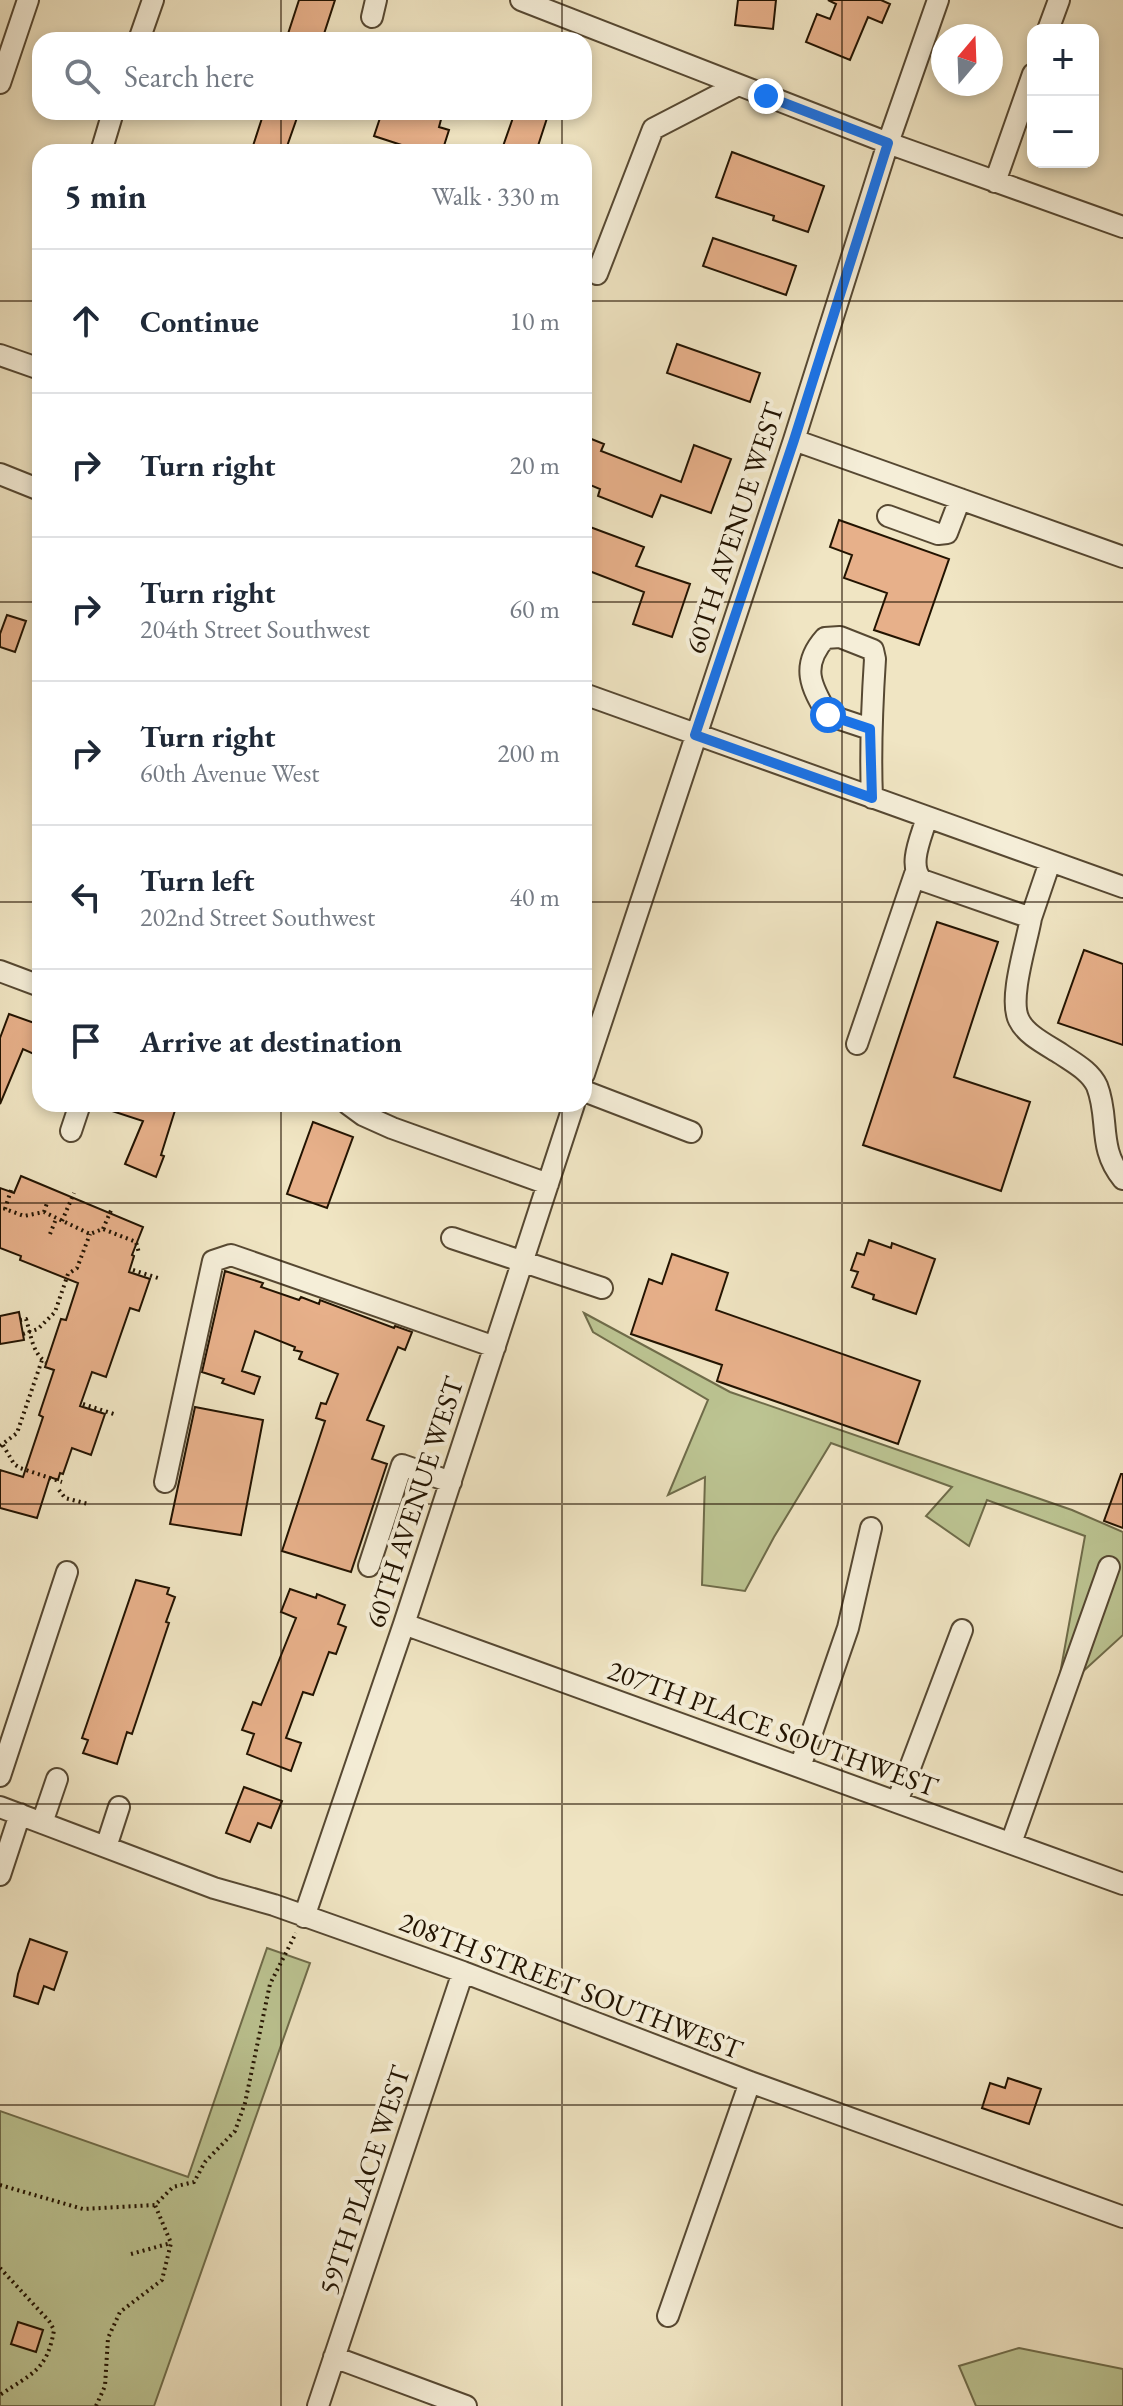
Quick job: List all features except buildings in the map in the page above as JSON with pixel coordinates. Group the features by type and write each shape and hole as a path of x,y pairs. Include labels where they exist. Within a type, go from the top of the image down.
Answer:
{"street":[{"path":"0,83 28,0"},
{"path":"142,32 153,0"},
{"path":"521,0 888,143 1123,227"},
{"name":"60TH AVENUE WEST","path":"592,1050 794,440 888,143 938,0"},
{"path":"1050,24 1059,0"},
{"path":"597,274 653,129 738,85"},
{"path":"995,182 1027,91"},
{"path":"103,144 111,120"},
{"path":"0,355 32,366"},
{"path":"794,440 1123,557"},
{"path":"0,474 32,487"},
{"path":"888,516 938,534 947,533 960,499"},
{"path":"870,729 828,715 817,697 809,671 813,652 825,638 840,637 873,650 870,729 872,798"},
{"path":"592,697 1123,887"},
{"path":"857,1044 915,874 914,864 927,817"},
{"path":"1050,862 1031,918 1016,996 1017,1018 1026,1031 1089,1074 1098,1088 1105,1145 1113,1166 1123,1179"},
{"path":"915,874 922,880 1031,918"},
{"path":"0,971 32,983"},
{"path":"592,1094 691,1132"},
{"path":"71,1131 77,1112"},
{"path":"359,1112 392,1128 548,1184"},
{"name":"60TH AVENUE WEST","path":"304,1917 404,1624 571,1112"},
{"path":"452,1238 602,1288"},
{"path":"165,1482 213,1261 231,1255 495,1347"},
{"path":"369,1566 402,1465 451,1482"},
{"path":"800,1767 848,1628 871,1528"},
{"path":"1011,1843 1109,1567"},
{"path":"0,1776 67,1572"},
{"name":"207TH PLACE SOUTHWEST","path":"404,1624 1123,1884"},
{"path":"897,1802 962,1630"},
{"path":"42,1823 57,1779"},
{"name":"208TH STREET SOUTHWEST","path":"0,1807 214,1888 274,1905 463,1972 750,2082 1123,2217"},
{"path":"106,1847 119,1807"},
{"path":"0,1875 20,1814"},
{"name":"59TH PLACE WEST","path":"318,2406 463,1972"},
{"path":"668,2316 750,2082"},
{"path":"334,2357 466,2406"}],"path":[{"path":"11,1190 5,1209 24,1216 44,1212 90,1234 103,1229 136,1242 139,1253"},
{"path":"50,1234 74,1193"},
{"path":"44,1212 47,1203"},
{"path":"103,1229 112,1208"},
{"path":"23,1334 38,1329 55,1312 68,1274 77,1268 90,1234"},
{"path":"133,1270 161,1279"},
{"path":"20,1320 26,1319 35,1350 44,1361 17,1433 2,1446 20,1468 62,1482"},
{"path":"83,1404 117,1415"},
{"path":"59,1490 65,1498 88,1504"},
{"path":"0,2185 83,2209 155,2205 173,2187 194,2182 205,2162 235,2131 245,2103 270,1984 304,1917"},
{"path":"96,2406 105,2386 108,2338 120,2312 162,2280 171,2243 155,2205"},
{"path":"131,2254 171,2243"},
{"path":"0,2268 54,2330 49,2353 40,2368 0,2395"}],"green space":[{"path":"584,1313 730,1392 1072,1510 1123,1532 1123,1635 1056,1696 1085,1536 987,1500 969,1546 926,1516 952,1487 831,1443 745,1591 702,1585 705,1477 668,1495 708,1400 593,1332"},
{"path":"267,1948 310,1963 154,2406 0,2406 0,2111 188,2177"},
{"path":"1019,2348 1123,2369 1123,2406 976,2406 959,2366"}],"route":[{"path":"766,96 888,143 794,440 695,735 872,798 870,729 828,715"}]}
